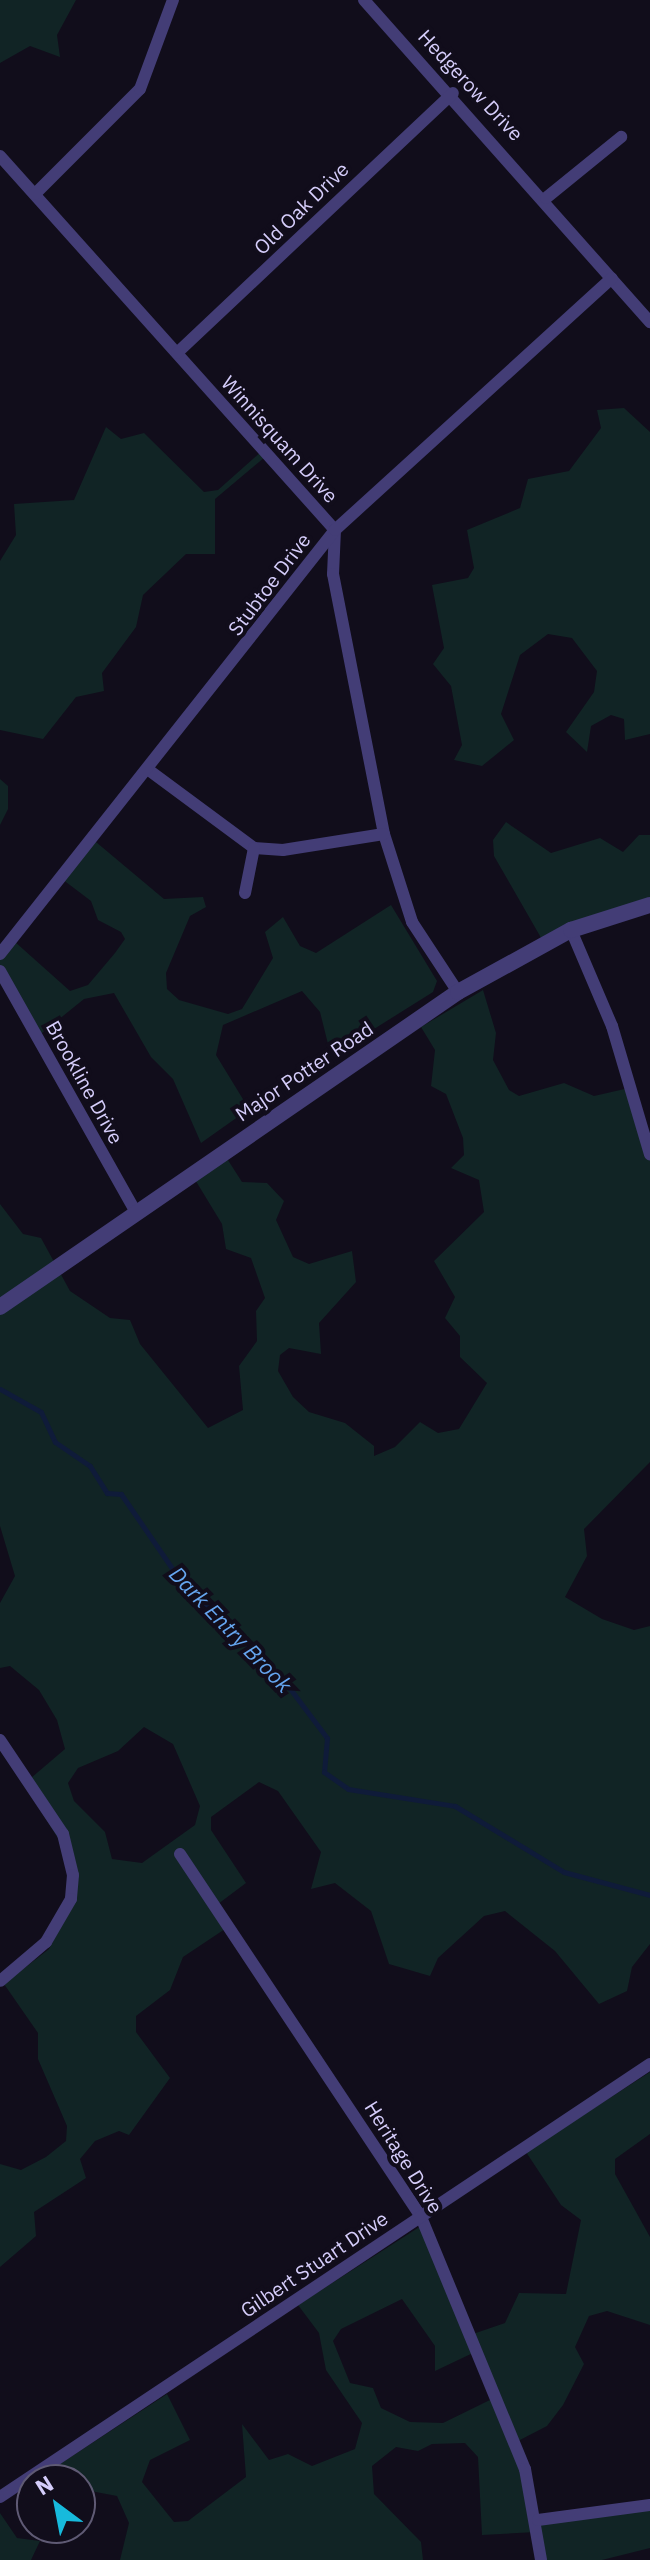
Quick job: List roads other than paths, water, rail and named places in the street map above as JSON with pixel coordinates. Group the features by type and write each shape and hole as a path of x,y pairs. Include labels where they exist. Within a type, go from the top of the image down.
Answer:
{"street":[{"path":"35,194 140,89 173,0"},
{"name":"Hedgerow Drive","path":"364,0 453,93 650,322"},
{"name":"Old Oak Drive","path":"177,353 453,93"},
{"path":"546,198 621,137"},
{"name":"Winnisquam Drive","path":"0,156 335,530 333,574 384,834 412,922 458,992"},
{"name":"Stubtoe Drive","path":"0,954 150,771 335,530 612,278"},
{"path":"150,771 254,848 283,850 384,834"},
{"path":"245,893 254,848"},
{"name":"Major Potter Road","path":"0,1307 458,992 571,930 650,905"},
{"path":"571,930 612,1026 650,1154"},
{"name":"Brookline Drive","path":"0,971 136,1212"},
{"path":"0,1740 63,1834 73,1875 71,1899 46,1942 0,1981"},
{"name":"Heritage Drive","path":"180,1854 421,2217 525,2469 538,2520 541,2560"},
{"name":"Gilbert Stuart Drive","path":"0,2497 650,2064"},
{"path":"538,2520 650,2505"}],"waterway":[{"name":"Dark Entry Brook","path":"0,1389 41,1412 55,1442 90,1466 107,1493 121,1494 180,1580 282,1678 327,1738 324,1772 348,1789 455,1806 564,1872 650,1895"}]}
